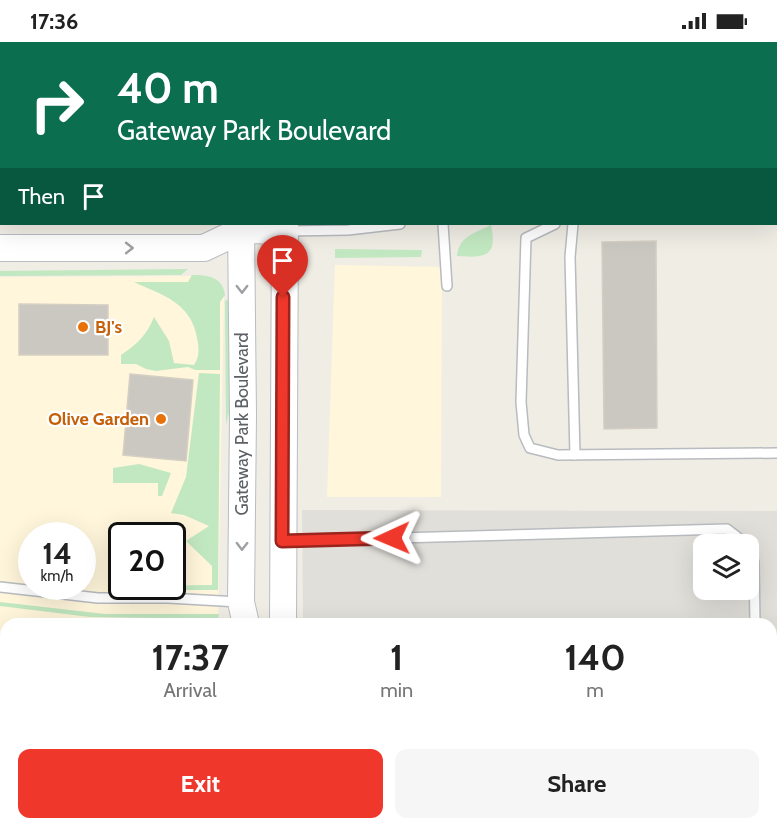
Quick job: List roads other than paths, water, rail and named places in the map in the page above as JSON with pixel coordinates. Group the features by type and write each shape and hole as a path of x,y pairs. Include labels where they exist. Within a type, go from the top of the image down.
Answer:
{"street":[{"path":"0,248 204,248 238,226 284,227 283,618"},
{"name":"Gateway Park Boulevard","path":"238,226 243,425 244,613"}],"lane":[{"path":"284,227 348,230 391,225"},
{"path":"443,225 447,286"},
{"path":"553,225 526,238 521,402 524,435 530,448 558,455 777,453"},
{"path":"573,225 570,257 575,455"},
{"path":"282,541 727,529 734,534"},
{"path":"0,587 98,598 168,598 244,613"},
{"path":"755,600 755,618"}],"place":[{"name":"BJ's","path":"83,327"},
{"name":"Olive Garden","path":"161,419"}]}
